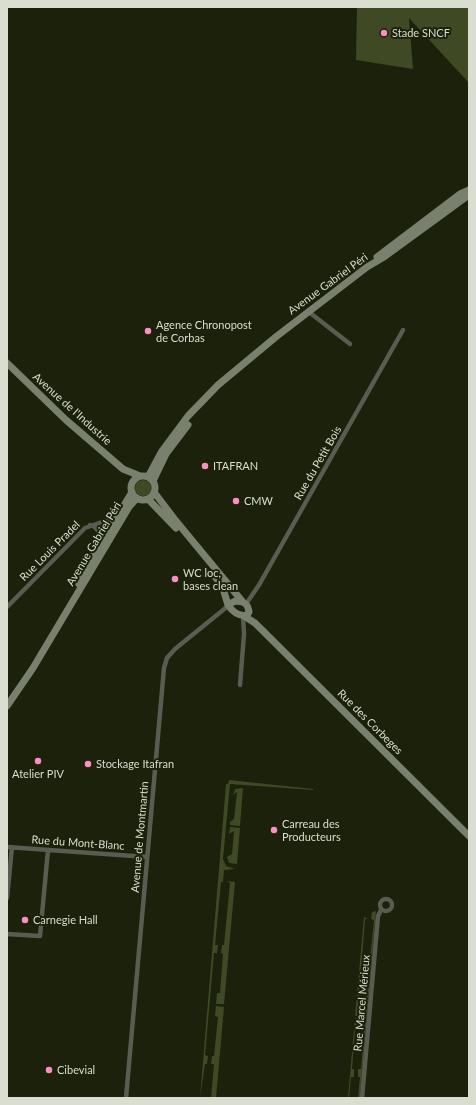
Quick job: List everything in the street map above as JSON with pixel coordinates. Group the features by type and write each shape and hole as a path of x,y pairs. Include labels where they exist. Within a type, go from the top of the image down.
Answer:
{"main road":[{"path":"423,225 469,190"},
{"name":"Avenue Gabriel Péri","path":"147,478 206,398 237,369 367,267 384,257 423,225 469,195"},
{"name":"Avenue de l'Industrie","path":"7,363 66,420 123,469 147,478"},
{"name":"Avenue de l'Industrie","path":"123,469 133,492"},
{"path":"147,478 155,487 154,492 148,499 142,500 133,492 134,480 147,478"},
{"name":"Avenue Gabriel Péri","path":"71,603 86,569 133,492"},
{"name":"Avenue Gabriel Péri","path":"7,706 33,668 129,507 133,492"},
{"path":"154,492 176,522 244,602"},
{"path":"148,499 172,524 222,585 228,605 234,612 245,614"},
{"path":"228,605 231,602 244,602"},
{"name":"Rue des Corbeges","path":"244,602 245,614 469,836"}],"street":[{"path":"309,312 350,344"},
{"name":"Rue du Petit Bois","path":"244,602 259,584 404,330"},
{"name":"Rue Louis Pradel","path":"7,608 82,531 90,525 112,520 119,515"},
{"name":"Rue Louis Pradel","path":"86,569 99,535 98,529 90,525"},
{"name":"Avenue de Montmartin","path":"126,1098 164,668 167,658 174,649 228,605"},
{"path":"240,685 245,614"},
{"path":"7,898 9,847"},
{"name":"Rue du Mont-Blanc","path":"9,847 147,857"},
{"path":"7,934 40,936 48,850"},
{"name":"Rue Marcel Mérieux","path":"362,1098 378,916 381,910"}],"green space":[{"path":"357,7 469,7 469,83 409,18 413,69 356,60"},
{"path":"143,480 149,482 151,488 149,494 143,496 137,494 135,488 137,482"},
{"path":"229,780 313,790 230,784 223,859 226,866 235,869 224,870 223,882 221,882 215,945 218,945 217,953 214,953 205,1055 208,1056 207,1064 205,1064 200,1098 226,784 228,784"},
{"path":"243,788 240,826 230,825 230,822 234,819 237,792 233,795 235,789"},
{"path":"230,827 240,828 237,864 229,863 227,857 232,854 234,831 229,834"},
{"path":"227,881 235,882 224,1004 216,1004 217,993 220,993 223,954 221,953 222,945 224,945 230,883"},
{"path":"376,911 360,1098 358,1098 360,1077 358,1077 358,1069 361,1069 369,967 367,966 368,959 370,959 374,920 371,919 372,912"},
{"path":"364,917 368,919 365,919 362,958 364,958 364,966 361,966 358,1005 360,1005 359,1016 355,1016"},
{"path":"216,1006 224,1007 216,1098 211,1098 214,1064 211,1064 212,1056 214,1056 218,1017 215,1016"},
{"path":"355,1018 359,1019 358,1029 355,1029 352,1069 354,1069 354,1077 351,1077 348,1098"}],"place":[{"name":"Stade SNCF","path":"384,33"},
{"name":"Agence Chronopost de Corbas","path":"148,331"},
{"name":"ITAFRAN","path":"205,466"},
{"name":"CMW","path":"236,501"},
{"name":"WC loc, bases clean","path":"175,579"},
{"name":"Atelier PIV","path":"38,761"},
{"name":"Stockage Itafran","path":"88,764"},
{"name":"Carreau des Producteurs","path":"274,830"},
{"name":"Carnegie Hall","path":"25,920"},
{"name":"Cibevial","path":"49,1070"}]}
